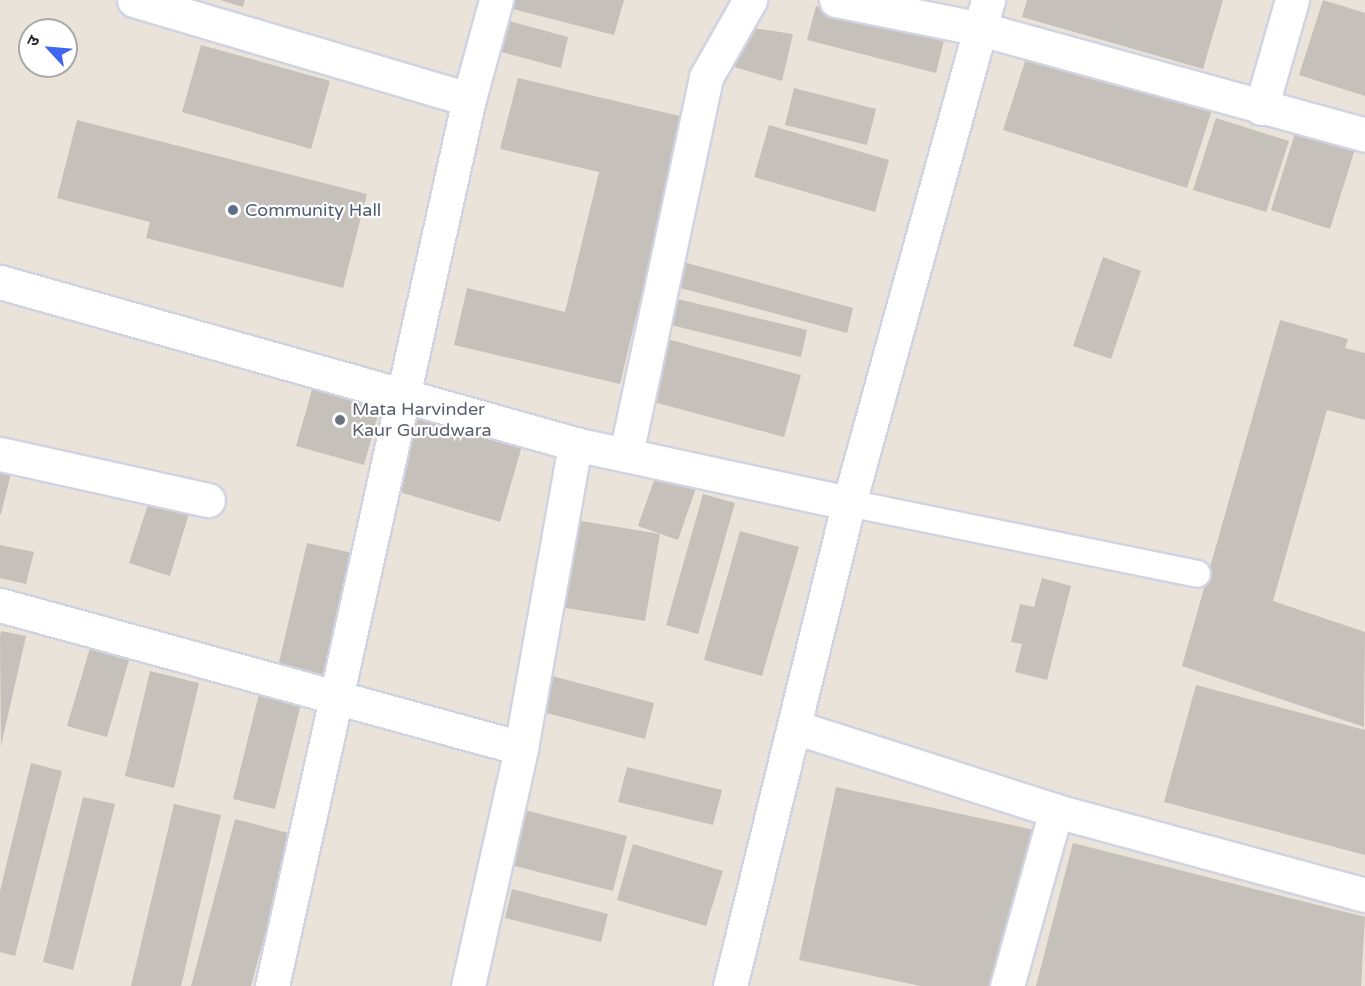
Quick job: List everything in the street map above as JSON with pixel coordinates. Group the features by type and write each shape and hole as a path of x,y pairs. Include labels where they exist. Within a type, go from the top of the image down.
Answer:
{"street":[{"path":"134,0 469,99"},
{"path":"272,986 406,393 469,99 496,0"},
{"path":"626,454 706,77 750,0"},
{"path":"836,0 984,15 1261,108 1365,135"},
{"path":"1261,108 1292,0"},
{"path":"730,986 849,503 984,15"},
{"path":"0,282 406,393 575,444 849,503"},
{"path":"468,986 521,748 575,444"},
{"path":"0,454 208,500"},
{"path":"0,605 521,748"},
{"path":"795,727 1056,811 1365,895"},
{"path":"1007,986 1056,811"}],"lane":[{"path":"849,503 1197,574"}],"building":[{"path":"220,0 245,0 243,7"},
{"path":"498,0 624,0 614,35 497,5"},
{"path":"1027,0 1223,0 1203,69 1022,17"},
{"path":"1323,0 1365,13 1365,96 1299,75"},
{"path":"816,6 944,40 936,73 807,40"},
{"path":"502,19 568,37 561,68 494,50"},
{"path":"742,26 793,34 782,81 731,66"},
{"path":"201,45 330,81 311,149 182,112"},
{"path":"1028,52 1212,110 1187,188 1003,130"},
{"path":"518,78 684,117 620,384 454,345 467,288 565,312 599,172 500,149"},
{"path":"794,88 876,109 867,145 785,125"},
{"path":"1216,118 1289,141 1266,212 1193,190"},
{"name":"Community Hall","path":"77,120 367,194 343,288 146,238 150,222 57,198"},
{"path":"769,125 889,160 875,212 754,177"},
{"path":"1296,130 1355,149 1330,229 1271,210"},
{"path":"1103,257 1141,271 1111,359 1073,346"},
{"path":"676,260 853,308 847,333 669,285"},
{"path":"674,298 807,330 801,357 667,324"},
{"path":"1280,320 1348,339 1345,348 1365,353 1365,420 1327,410 1273,601 1365,632 1364,727 1182,666"},
{"path":"667,339 801,375 784,437 650,401"},
{"name":"Mata Harvinder Kaur Gurudwara","path":"316,376 384,394 364,465 296,446"},
{"path":"418,416 522,446 500,522 396,491"},
{"path":"659,466 699,479 678,540 638,526"},
{"path":"0,471 11,473 1,514 0,514"},
{"path":"703,494 735,503 698,634 666,625"},
{"path":"150,498 190,510 170,576 129,563"},
{"path":"569,519 660,534 645,621 554,606"},
{"path":"740,531 799,547 762,676 704,660"},
{"path":"307,543 357,554 328,683 277,671"},
{"path":"0,545 34,552 26,584 0,578"},
{"path":"1042,578 1071,586 1047,680 1015,672 1022,644 1011,642 1020,604 1034,607"},
{"path":"1,631 26,636 1,746 0,637"},
{"path":"92,641 131,653 107,737 67,726"},
{"path":"150,671 199,683 174,788 125,776"},
{"path":"552,676 654,703 645,739 543,712"},
{"path":"1196,685 1365,730 1365,855 1164,802"},
{"path":"259,694 301,704 275,809 233,799"},
{"path":"31,763 62,771 15,956 0,952 0,891"},
{"path":"627,767 722,790 713,825 618,802"},
{"path":"836,787 1035,830 1001,986 920,986 799,960"},
{"path":"83,797 115,804 73,970 43,962"},
{"path":"174,804 221,815 181,986 131,986"},
{"path":"521,809 627,836 613,891 507,864"},
{"path":"235,819 292,834 251,986 191,986"},
{"path":"1073,843 1365,917 1361,986 1036,986"},
{"path":"633,844 723,871 706,926 617,900"},
{"path":"512,889 608,914 601,942 505,918"}],"place":[{"name":"Community Hall","path":"233,210"},
{"name":"Mata Harvinder Kaur Gurudwara","path":"340,420"}]}
